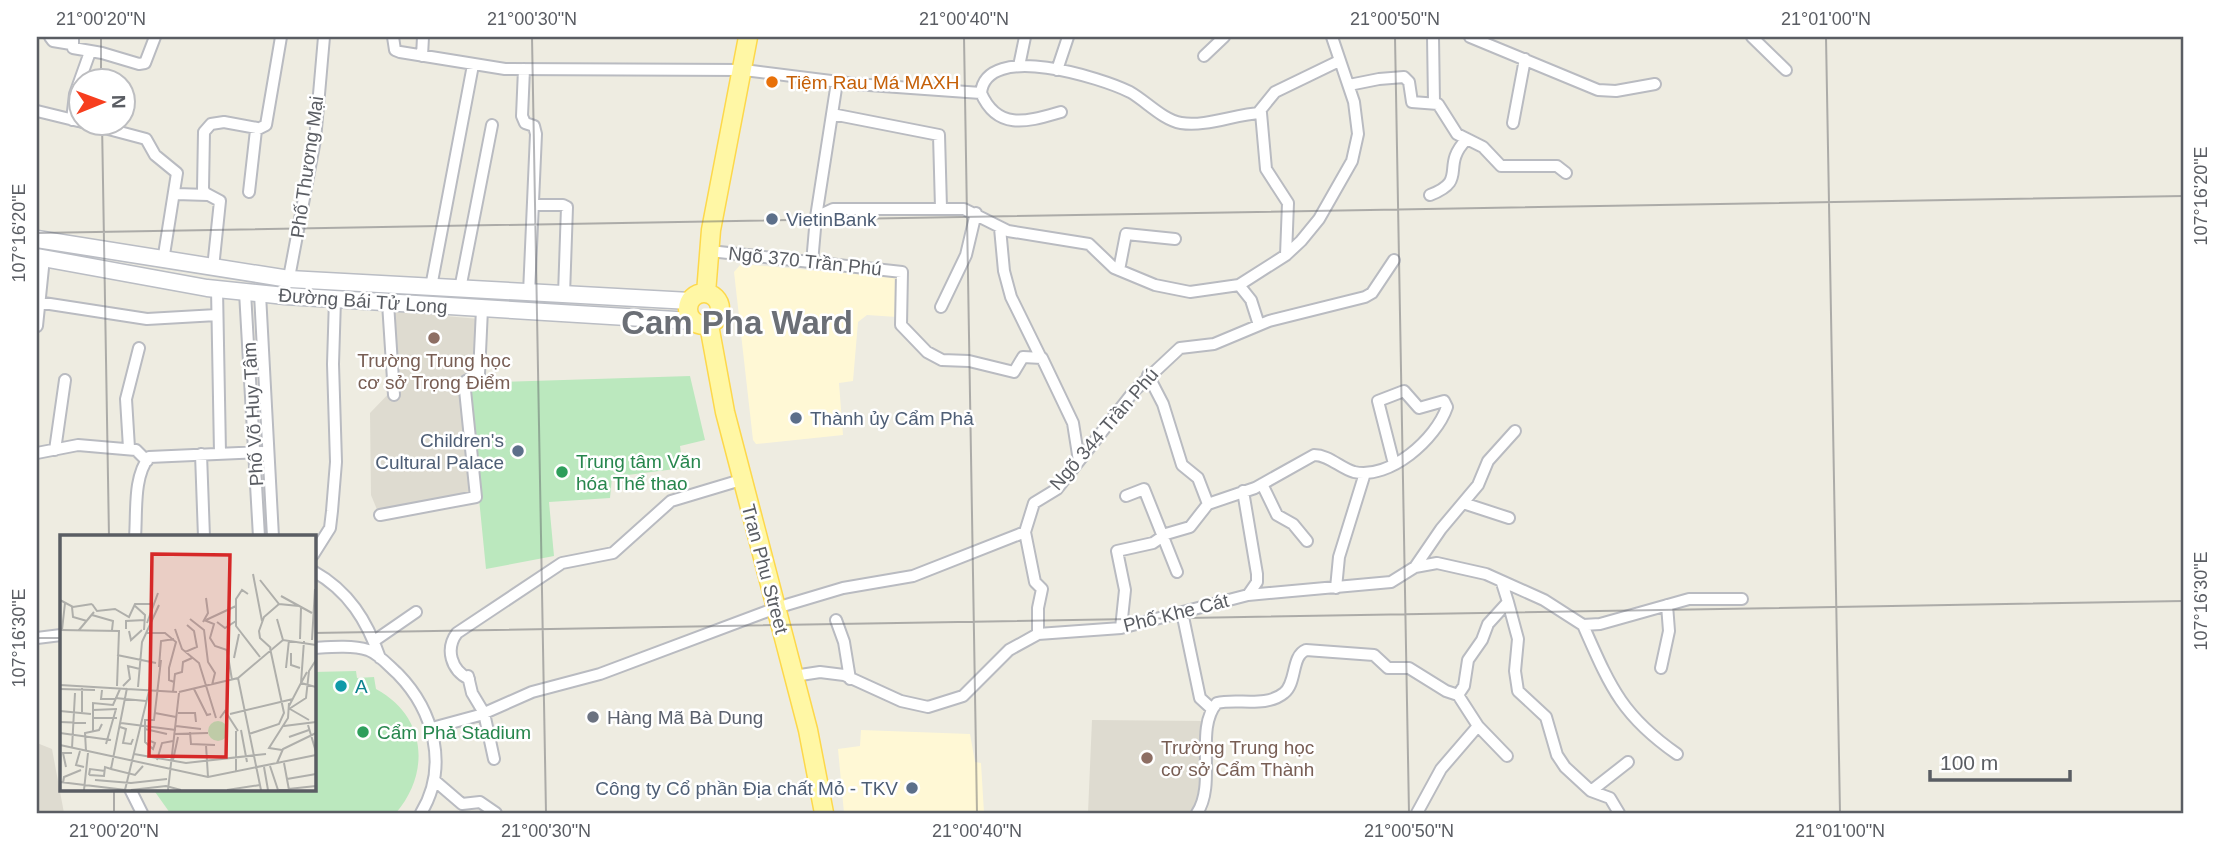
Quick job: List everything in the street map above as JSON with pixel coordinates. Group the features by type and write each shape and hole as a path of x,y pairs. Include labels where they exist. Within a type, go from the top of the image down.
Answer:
{"main road":[{"path":"698,297 717,300 720,311 701,323 688,312 698,297 710,251 748,37"},
{"name":"Tran Phu Street","path":"701,323 794,676 824,813"}],"street":[{"path":"50,37 53,41 72,41 73,48 143,64 155,37"},
{"path":"208,195 202,180 207,127 224,122 257,128 266,125 281,37"},
{"name":"Phố Thương Mại","path":"285,296 315,141 324,37"},
{"path":"393,37 395,50 473,65 524,69 743,70 837,82 981,93"},
{"path":"422,56 423,37"},
{"path":"1019,66 1025,37"},
{"path":"1057,70 1068,37"},
{"path":"1203,56 1224,37"},
{"path":"816,217 833,209 964,209 1000,228 1083,241 1119,271 1175,290 1210,291 1239,285 1286,255 1319,219 1356,151 1358,135 1349,85 1332,37"},
{"path":"1433,37 1434,102 1457,134 1466,141 1483,147 1502,166 1557,166 1566,173"},
{"path":"1470,37 1598,90 1616,92 1655,84"},
{"path":"1752,37 1786,70"},
{"path":"85,66 90,52"},
{"path":"1513,123 1525,59"},
{"path":"1258,113 1275,92 1339,61"},
{"path":"417,304 424,287 473,65"},
{"path":"1060,112 1019,123 994,113 985,104 981,93 984,79 992,73 1019,66 1057,70 1091,77 1130,92 1183,123 1258,113 1263,115 1266,169 1288,203 1286,255"},
{"path":"524,69 522,116 525,123 534,125 536,134 529,293"},
{"path":"1349,85 1404,77 1409,82 1412,102 1434,102"},
{"path":"812,263 816,217 837,82"},
{"path":"37,111 66,118"},
{"path":"832,114 936,132 941,138 941,208"},
{"path":"460,289 492,125"},
{"path":"249,192 257,128"},
{"path":"135,136 146,139 155,155 177,173 176,194 163,261"},
{"path":"1430,195 1449,187 1452,182 1453,158 1466,141"},
{"path":"176,194 216,196 220,201 213,268"},
{"path":"533,205 567,207 565,314"},
{"path":"941,307 965,255 976,213"},
{"path":"1000,228 1004,271 1011,297 1073,423 1079,461"},
{"path":"1119,271 1126,234 1175,239"},
{"name":"Đường Bái Tử Long","path":"37,239 289,279 564,295 698,297"},
{"name":"Ngõ 370 Trần Phú","path":"710,251 901,271 901,325 926,352 942,360 969,361 1006,372 1014,372 1023,357 1040,356"},
{"path":"37,326 41,258"},
{"name":"Đường Bái Tử Long","path":"41,258 252,293 701,323"},
{"name":"Ngõ 344 Trần Phú","path":"1025,532 1034,503 1057,489 1148,375 1180,348 1214,344 1259,325 1365,297 1377,287 1394,260"},
{"path":"252,293 253,274"},
{"path":"1239,285 1251,300 1259,325"},
{"path":"217,289 220,453"},
{"name":"Phố Võ Huy Tâm","path":"252,293 269,452 272,535"},
{"name":"Phố Võ Huy Tâm","path":"252,293 259,535"},
{"path":"315,552 330,528 336,462 333,363 335,299"},
{"path":"39,303 147,319 217,315"},
{"path":"388,303 394,395"},
{"path":"380,514 476,497 465,390 466,381 480,374 482,309"},
{"path":"130,449 126,399 139,348"},
{"path":"1148,375 1163,404 1182,465 1199,478 1208,504"},
{"path":"55,450 65,380"},
{"path":"1121,628 1125,590 1117,551 1153,543 1163,536 1190,527 1208,504 1262,484 1314,455 1354,472 1378,472 1394,464 1433,433 1447,407 1444,401 1419,408 1404,391 1378,401 1394,464"},
{"name":"Phố Khe Cát","path":"794,676 820,672 850,679 919,706 945,704 963,696 1009,650 1038,634 1121,628 1248,596 1391,582 1415,567 1478,485 1488,461 1515,431"},
{"path":"37,453 78,445 140,451 147,461"},
{"path":"135,535 139,483 147,461 158,455 269,452"},
{"path":"201,454 204,535"},
{"path":"1336,588 1339,557 1365,473"},
{"path":"494,759 484,713 472,693 468,676 460,674 452,659 449,647 457,633 562,563 613,553 670,500 741,480"},
{"path":"1262,484 1277,515 1293,524 1307,541"},
{"path":"1126,496 1144,489 1177,572"},
{"path":"1242,491 1257,574 1257,582 1248,596"},
{"path":"1463,503 1509,518"},
{"path":"432,728 484,713 532,692 600,674 776,608 843,588 913,576 1025,532 1035,582 1042,589 1038,608 1038,634"},
{"path":"1429,546 1437,563"},
{"path":"1415,567 1437,563 1471,569 1545,600 1583,625 1605,673 1631,718 1677,754"},
{"path":"315,573 355,605 365,618 380,659"},
{"path":"1502,583 1518,639 1516,686 1546,717 1557,755 1565,767 1591,792 1610,799 1619,813"},
{"path":"1583,625 1600,624 1689,599 1742,599"},
{"path":"1458,695 1464,686 1468,660 1482,640 1488,624 1508,602"},
{"path":"1661,668 1669,631 1667,604"},
{"path":"374,641 416,612"},
{"path":"1182,612 1200,698 1212,709"},
{"path":"836,620 844,642 850,679"},
{"path":"37,638 60,635"},
{"path":"315,648 368,650 410,686 429,717 432,728 434,780 431,794 421,813"},
{"path":"1212,709 1224,701 1253,702 1283,694 1289,686 1298,657 1307,650 1374,655 1388,668 1409,668 1446,691 1458,695 1478,726 1507,756"},
{"path":"1197,813 1205,795 1212,709"},
{"path":"1417,813 1441,769 1478,726"},
{"path":"1591,792 1628,762"},
{"path":"434,780 462,804 480,802 496,813"},
{"path":"130,790 142,813"}],"shaded area":[{"path":"741,264 820,271 899,272 897,317 867,315 858,322 853,381 839,383 843,435 756,444 753,440 734,272"},
{"path":"390,311 479,319 477,370 472,375 461,377 472,495 378,512 371,495 370,413 396,386"},
{"name":"Trường Trung học cơ sở Cẩm Thành","path":"1092,720 1206,721 1202,794 1194,813 1088,813"},
{"name":"Công ty Cổ phần Địa chất Mỏ - TKV","path":"861,730 970,734 975,762 981,763 984,813 844,813 838,749 860,746"},
{"path":"37,743 52,749 64,813 37,813"}],"green space":[{"name":"Trung tâm Văn hóa Thể thao","path":"690,376 705,440 680,446 683,468 612,477 610,498 549,502 554,556 486,569 468,388 470,383"},
{"name":"Cẩm Phả Stadium","path":"356,671 357,678 374,677 376,689 393,700 414,729 418,746 415,780 396,813 170,813 154,790 315,790 315,672"}],"place":[{"name":"Tiệm Rau Má MAXH","path":"772,82"},
{"name":"VietinBank","path":"772,219"},
{"name":"Trường Trung học cơ sở Trọng Điểm","path":"434,338"},
{"name":"Thành ủy Cẩm Phả","path":"796,418"},
{"name":"Children's Cultural Palace","path":"518,451"},
{"name":"Trung tâm Văn hóa Thể thao","path":"562,472"},
{"name":"A","path":"341,686"},
{"name":"Hàng Mã Bà Dung","path":"593,717"},
{"name":"Cẩm Phả Stadium","path":"363,732"},
{"name":"Trường Trung học cơ sở Cẩm Thành","path":"1147,758"},
{"name":"Công ty Cổ phần Địa chất Mỏ - TKV","path":"912,788"}],"district":[{"name":"Cam Pha Ward","path":"737,322"}]}
